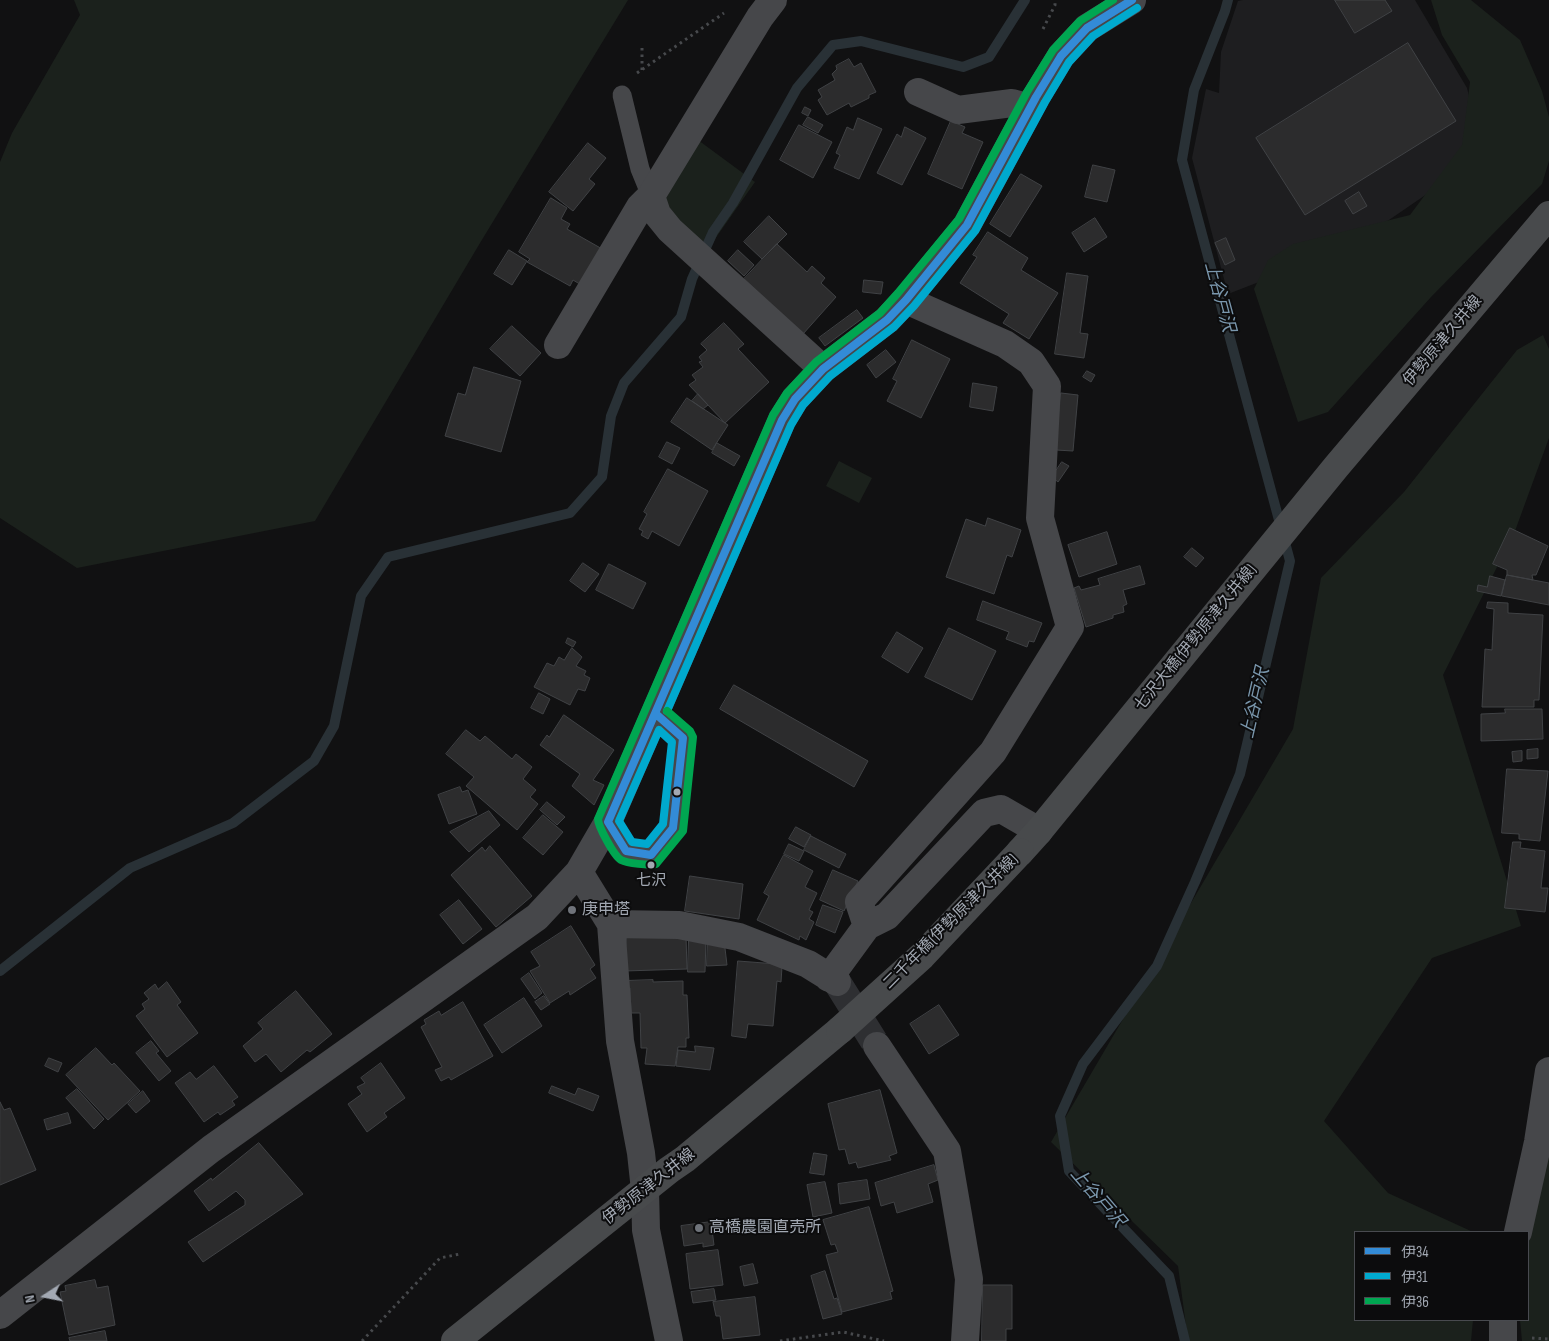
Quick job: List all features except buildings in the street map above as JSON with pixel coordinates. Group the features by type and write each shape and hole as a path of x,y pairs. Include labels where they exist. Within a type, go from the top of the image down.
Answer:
{"main road":[{"name":"伊勢原津久井線","path":"1336,466 1549,215"},
{"name":"七沢大橋(伊勢原津久井線)","path":"1056,809 1336,466"},
{"name":"二千年橋(伊勢原津久井線)","path":"840,1030 922,956 1020,852 1056,809"},
{"name":"伊勢原津久井線","path":"455,1341 685,1159 840,1030"}],"street":[{"path":"558,345 640,207 651,196 760,17 773,0"},
{"path":"0,1315 211,1149 537,918 579,872 608,822 782,420 795,399 823,369 887,320 906,300 967,224 1030,108 1061,56 1087,28 1132,0"},
{"path":"918,92 958,110 1012,103 1030,108"},
{"path":"651,196 657,214 683,242 823,369"},
{"path":"868,926 859,902 993,752 1070,627 1040,518 1047,386 1031,362 1005,344 906,300"},
{"path":"611,924 679,925 738,937 808,964 833,980 868,926 887,916 984,813 1000,809 1039,831"},
{"path":"579,872 611,924 620,1041 641,1152 645,1190 646,1230 669,1341"},
{"path":"877,1046 947,1151 969,1279 965,1341"},
{"path":"1518,1231 1538,1142 1549,1072"},
{"path":"1503,1321 1503,1341"}],"lane":[{"path":"622,95 640,169 651,196"},
{"path":"608,822 626,851 651,855 674,828 683,738 656,714"}],"path":[{"path":"622,95 623,84 729,10"},
{"path":"642,47 642,70"},
{"path":"362,1341 440,1258 460,1254"},
{"path":"780,1341 843,1332 884,1341"}],"shaded area":[{"path":"74,0 628,0 480,243 315,521 77,568 0,518 0,162 12,133 80,15"},
{"path":"1415,0 1467,88 1473,113 1463,155 1440,185 1370,233 1318,259 1228,294 1192,158 1206,89 1219,93 1221,52 1238,1"},
{"path":"1431,0 1471,0 1520,40 1542,91 1549,117 1549,161 1542,184 1431,297 1328,412 1298,422 1254,289 1268,260 1293,244 1410,215 1462,145 1470,82 1442,35"},
{"path":"698,140 755,182 715,239 709,252 693,244 662,200"},
{"path":"1543,335 1549,349 1549,438 1515,531 1443,675 1521,926 1432,958 1324,1121 1388,1193 1471,1231 1354,1231 1354,1321 1473,1321 1471,1341 1188,1341 1178,1266 1051,1142 1293,729 1321,578 1404,492 1517,350"},
{"path":"839,461 872,478 859,503 826,486"},
{"path":"1549,1109 1549,1341 1522,1341 1520,1321 1529,1321 1528,1231"}],"waterway":[{"path":"0,971 130,868 233,823 314,761 334,726 361,596 388,557 570,513 602,477 611,416 624,383 681,317 692,279 713,232 733,203 797,88 833,45 861,41 963,67 989,57 1025,0"},
{"name":"上谷戸沢","path":"1185,1341 1169,1276 1069,1171 1060,1116 1083,1064 1157,966 1195,882 1240,774 1290,561 1182,160 1194,90 1228,0"}],"tunnel":[{"path":"837,982 877,1046"}],"transit line":[{"name":"伊36","path":"667,711 690,731 693,737 683,831 656,864 624,861 618,857 611,847 598,819 773,415 787,393 816,362 880,313 959,219 1027,92 1053,50 1080,21 1113,0"},
{"name":"伊34","path":"656,714 683,738 673,828 651,855 626,851 608,822 782,420 795,399 823,369 887,320 906,300 967,225 1036,97 1061,56 1087,28 1132,0"},
{"name":"伊31","path":"667,711 791,425 803,405 830,376 894,327 914,306 975,231 1045,102 1069,62 1093,36 1137,8"},
{"name":"伊31","path":"659,730 672,742 663,824 647,844 632,842 619,821 659,730"}],"place":[{"name":"七沢","path":"651,865"},
{"name":"庚申塔","path":"572,910"},
{"name":"高橋農園直売所","path":"699,1228"}]}
